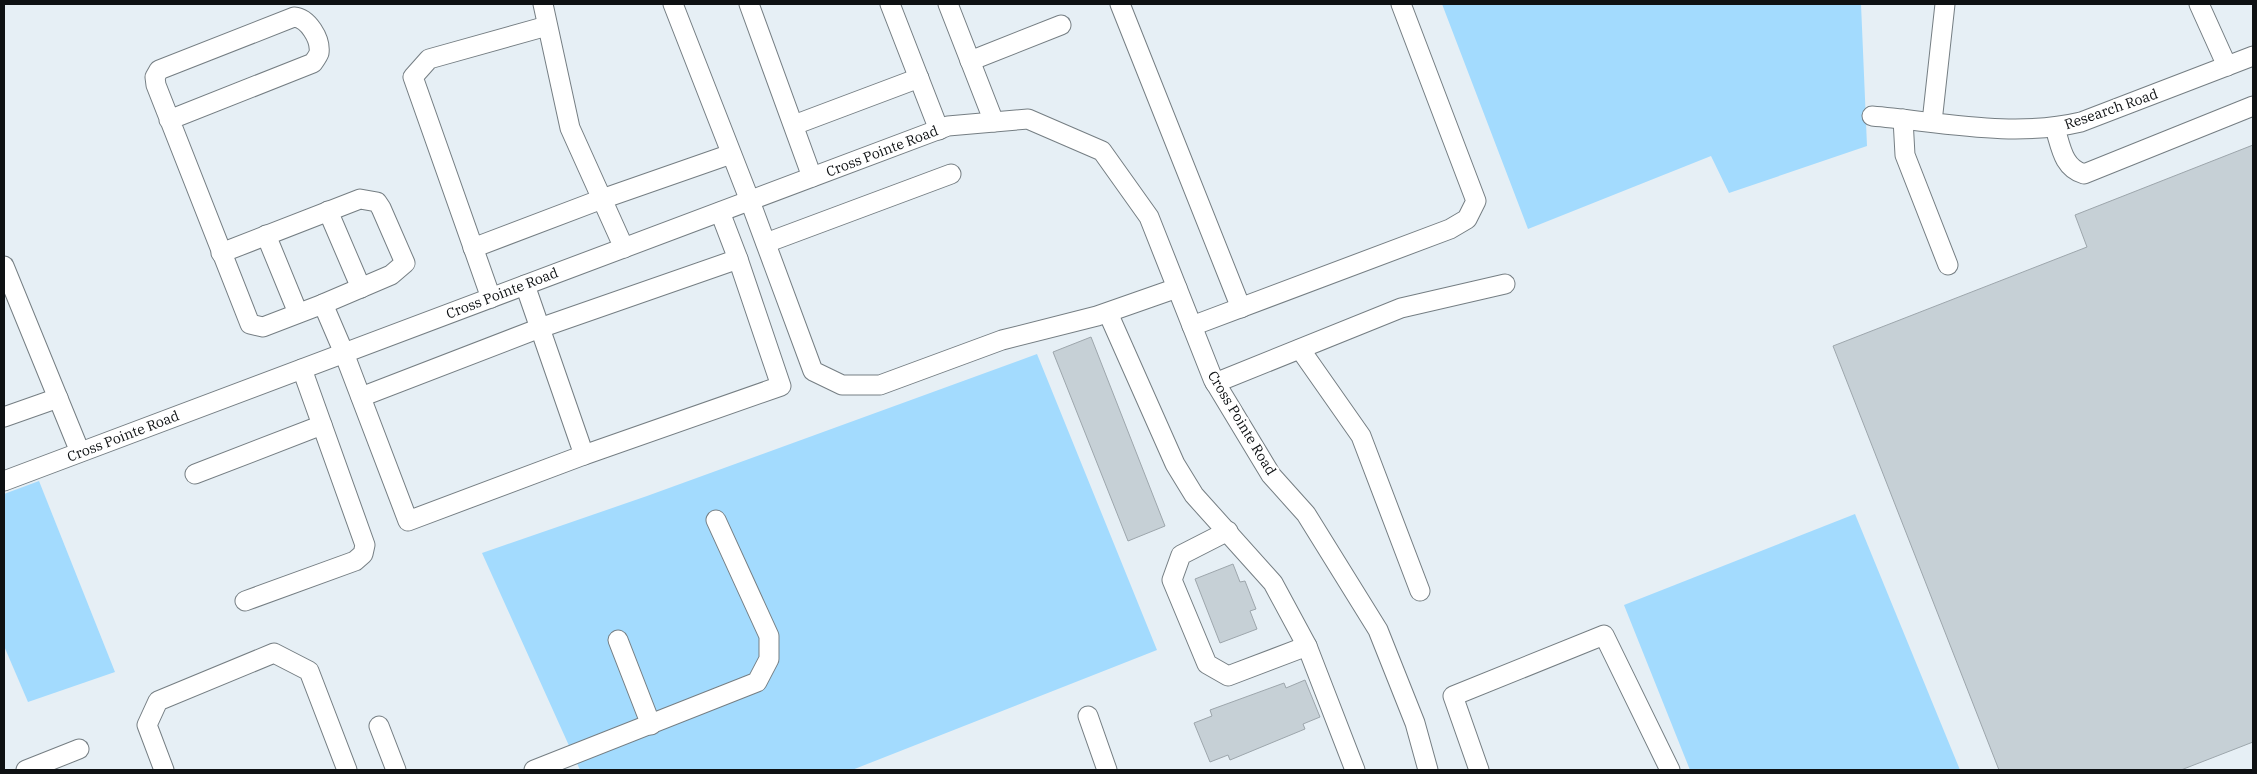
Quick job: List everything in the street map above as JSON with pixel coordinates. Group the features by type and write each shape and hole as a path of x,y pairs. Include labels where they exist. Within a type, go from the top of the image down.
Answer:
{"street":[{"path":"543,4 570,128 624,248"},
{"path":"673,4 730,154 750,201 813,371 842,385 880,386 1002,340 1108,312 1177,288"},
{"path":"750,4 812,177"},
{"path":"890,4 939,130"},
{"path":"948,4 994,122"},
{"path":"1120,4 1241,308"},
{"path":"1192,326 1450,229 1467,219 1476,201 1401,4"},
{"path":"1932,122 1944,4"},
{"path":"2206,6 2227,66"},
{"path":"169,120 313,63 319,54 319,46 308,22 301,17 294,16 159,70 156,77 156,85 169,120 250,324 263,327 323,304 396,272 405,263 377,202 360,198 222,252"},
{"path":"970,61 1061,24"},
{"path":"491,298 413,77 429,59 548,26"},
{"name":"Research Road","path":"1872,116 2002,129 2055,128 2082,122 2253,56"},
{"path":"794,126 919,78"},
{"path":"2055,128 2065,159 2075,171 2084,174 2253,106"},
{"name":"Cross Pointe Road","path":"4,481 948,126 1028,118 1102,151 1149,217 1215,383 1271,474 1306,514 1378,630 1415,724 1428,770"},
{"path":"1903,119 1905,155 1948,265"},
{"path":"473,248 602,199 730,154"},
{"path":"766,243 951,174"},
{"path":"328,211 361,288"},
{"path":"323,304 344,353 408,521 584,455 781,386 720,212"},
{"path":"266,235 298,313"},
{"path":"361,397 540,328 738,259"},
{"path":"4,266 80,452"},
{"path":"1215,383 1401,308 1505,284"},
{"path":"525,285 584,455"},
{"path":"1108,312 1175,464 1194,495 1273,583 1307,646 1355,770"},
{"path":"1300,349 1361,436 1420,591"},
{"path":"245,601 356,561 363,554 365,546 302,369"},
{"path":"4,417 58,398"},
{"path":"195,474 322,425"},
{"path":"534,770 573,763 651,725 757,682 769,659 769,636 716,520"},
{"path":"1228,531 1181,555 1172,580 1207,664 1228,676 1307,646"},
{"path":"1479,770 1453,696 1604,635 1670,770"},
{"path":"618,640 651,725"},
{"path":"164,770 148,725 158,701 274,653 309,671 348,770"},
{"path":"1088,716 1107,770"},
{"path":"380,726 396,770"},
{"path":"26,770 79,749"}],"shaded area":[{"path":"1442,4 1861,4 1867,146 1729,193 1711,156 1528,229"},
{"path":"1037,354 1157,650 852,770 580,770 482,553 647,496"},
{"path":"39,481 115,672 28,702 4,646 4,494"},
{"path":"1855,514 1960,770 1690,770 1624,605"}],"building":[{"path":"2253,145 2253,742 2181,770 1999,770 1833,346 2087,247 2075,215"},
{"path":"1091,337 1165,526 1128,541 1053,352"},
{"path":"1233,564 1240,582 1245,581 1256,609 1250,611 1257,629 1220,643 1195,579"},
{"path":"1305,680 1320,717 1303,724 1305,729 1230,760 1228,755 1210,762 1194,723 1212,716 1210,710 1284,683 1286,688"}]}
